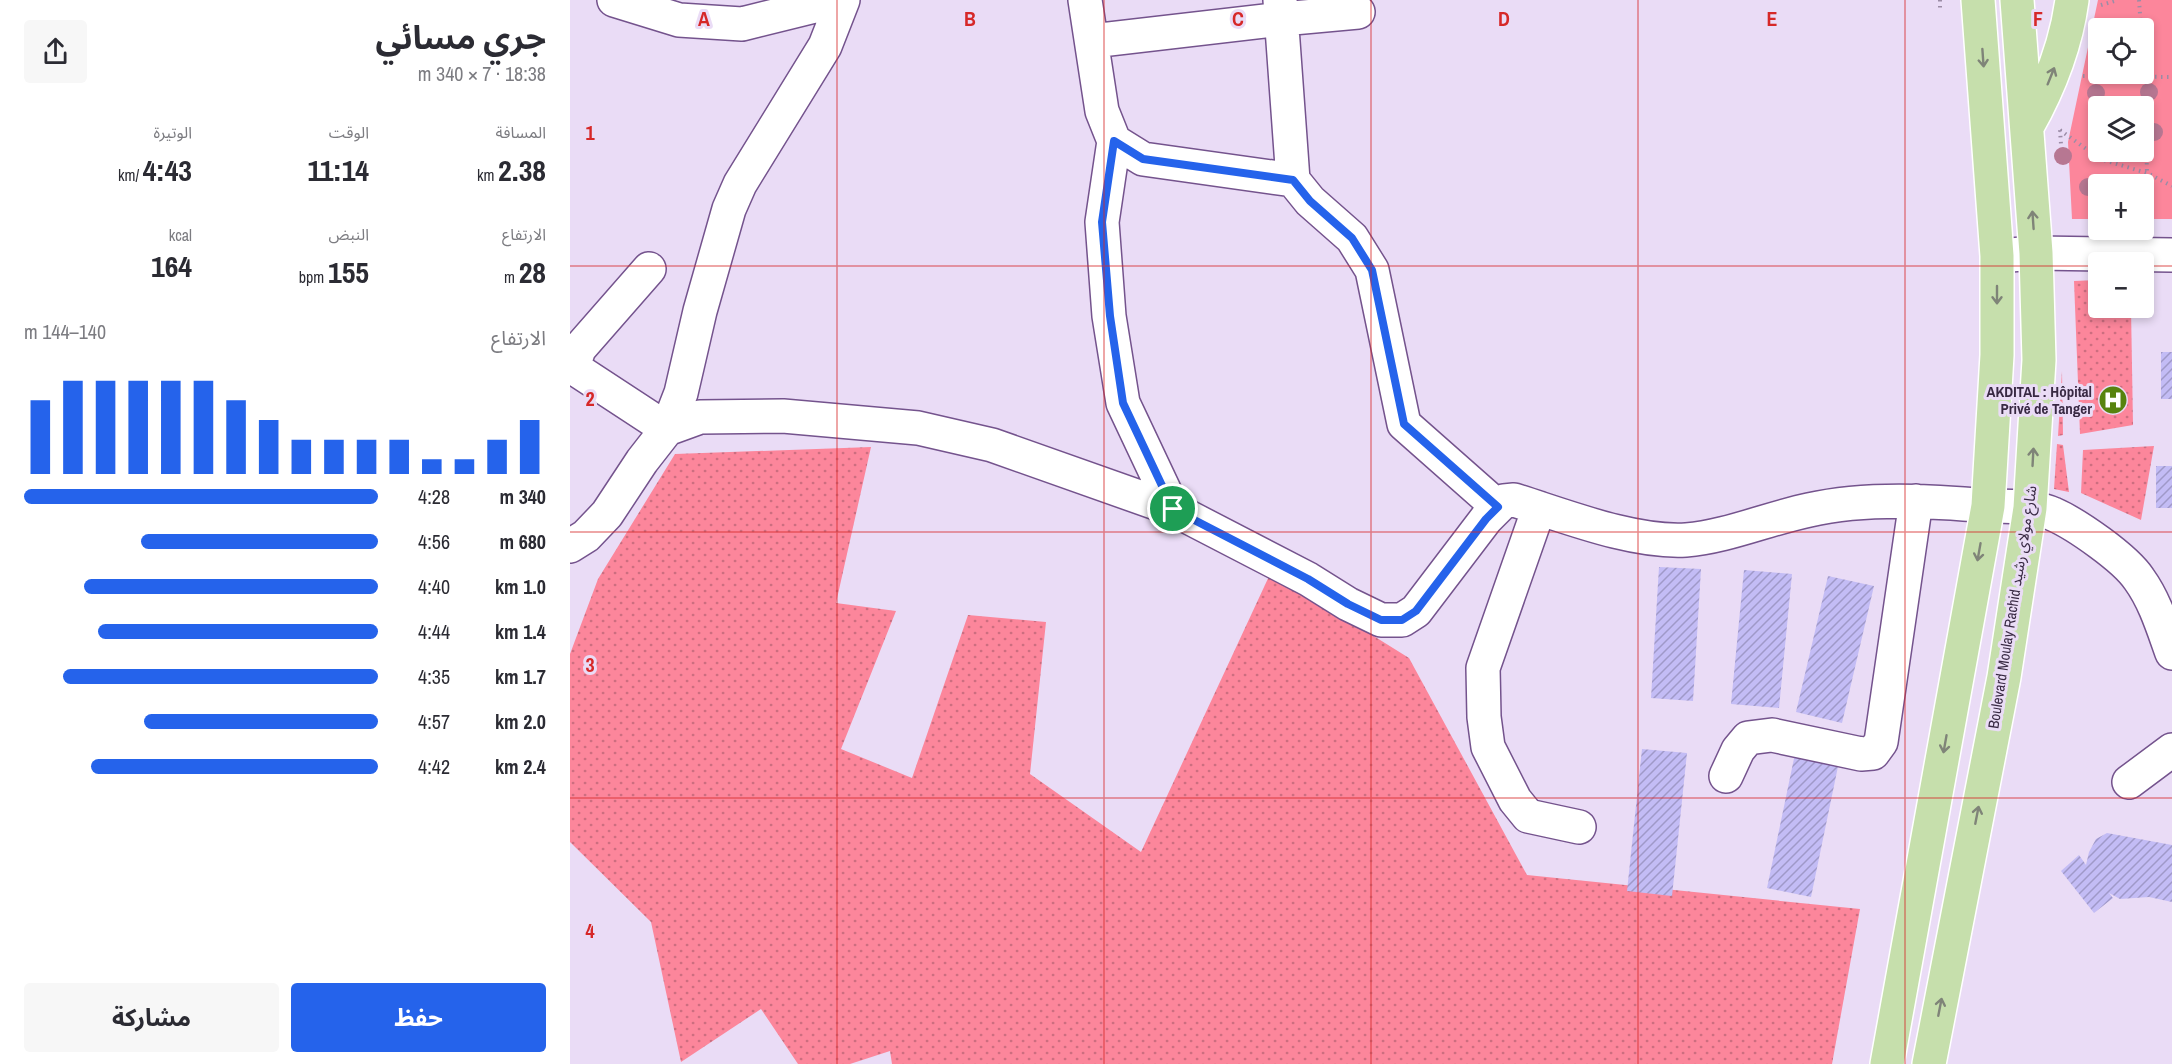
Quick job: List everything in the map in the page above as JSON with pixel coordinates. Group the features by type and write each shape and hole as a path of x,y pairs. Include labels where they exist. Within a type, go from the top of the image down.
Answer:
{"main road":[{"path":"1887,1064 1988,506 1997,355 1997,256 1978,0"},
{"name":"Boulevard Moulay Rachid شارع مولاي رشيد","path":"1929,1064 2004,677 2030,508 2039,360 2029,123 2018,0"},
{"path":"2029,123 2054,69 2070,15 2072,0"}],"street":[{"path":"614,0 679,20 742,24 841,0"},
{"path":"570,546 586,536 607,514 642,461 667,429 681,393 700,311 729,209 740,184 825,46 841,0"},
{"path":"1085,0 1102,111 1114,141 1102,222 1113,338 1123,403 1173,509"},
{"path":"1092,41 1281,9 1358,12"},
{"path":"1281,9 1293,180 1310,201 1352,238 1372,270 1404,424 1498,507"},
{"path":"1114,141 1143,159 1293,180"},
{"path":"1997,256 2172,255"},
{"path":"649,269 579,349 574,364 580,372 667,429"},
{"path":"667,429 700,417 783,417 918,428 992,445 1173,509 1308,579 1348,604 1381,620 1402,620 1416,611 1486,519 1504,501 1514,500 1635,536 1686,540 1739,530 1835,505 1916,501 2030,508 2052,513 2103,544 2139,577 2160,617 2172,653"},
{"path":"1726,776 1738,750 1748,738 1772,735 1861,754 1873,753 1881,742 1916,501"},
{"path":"1539,508 1483,668 1484,717 1488,747 1515,800 1528,816 1579,827"},
{"path":"2129,782 2172,750"}],"path":[{"path":"1940,0 1940,11"},
{"path":"2139,0 2140,18"},
{"path":"2076,76 2088,76"},
{"path":"2154,77 2172,77"},
{"path":"2145,84 2147,173"},
{"path":"2029,123 2060,130 2100,159 2147,173 2172,186"}],"shaded area":[{"path":"2098,0 2172,0 2172,219 2154,219 2154,174 2088,174 2088,219 2072,219 2068,142 2088,47 2088,84 2154,84 2154,18 2094,18"},
{"path":"2088,280 2088,318 2131,318 2133,425 2080,434 2074,281"},
{"path":"2062,371 2063,435 2058,436"},
{"path":"2057,444 2063,445 2069,492 2054,489"},
{"path":"2154,446 2141,520 2081,493 2083,450"},
{"path":"871,447 836,603 896,611 841,749 912,778 968,615 1046,622 1030,774 1141,852 1271,572 1409,658 1527,875 1860,909 1832,1064 892,1064 890,1051 850,1064 798,1064 761,1009 681,1062 651,922 570,842 570,654 598,579 675,454"}],"building":[{"path":"2161,352 2172,352 2172,399 2161,399"},
{"path":"2156,466 2172,466 2172,508 2156,508"},
{"path":"1659,567 1701,569 1693,701 1651,698"},
{"path":"1744,570 1792,574 1779,708 1731,704"},
{"path":"1828,576 1874,586 1842,723 1796,712"},
{"path":"1797,744 1841,752 1811,897 1767,888"},
{"path":"1642,749 1687,753 1672,896 1627,891"},
{"path":"2107,833 2172,845 2172,902 2149,897 2120,899 2109,893 2113,898 2094,913 2061,871 2079,855 2086,865 2089,852 2096,839"}],"place":[{"name":"AKDITAL : Hôpital Privé de Tanger","path":"2113,400"}],"route":[{"path":"1114,141 1143,159 1293,180 1310,201 1352,238 1372,270 1404,424 1498,507 1486,519 1416,611 1402,620 1381,620 1348,604 1308,579 1173,509 1123,403 1110,316 1102,222 1114,141"}]}
